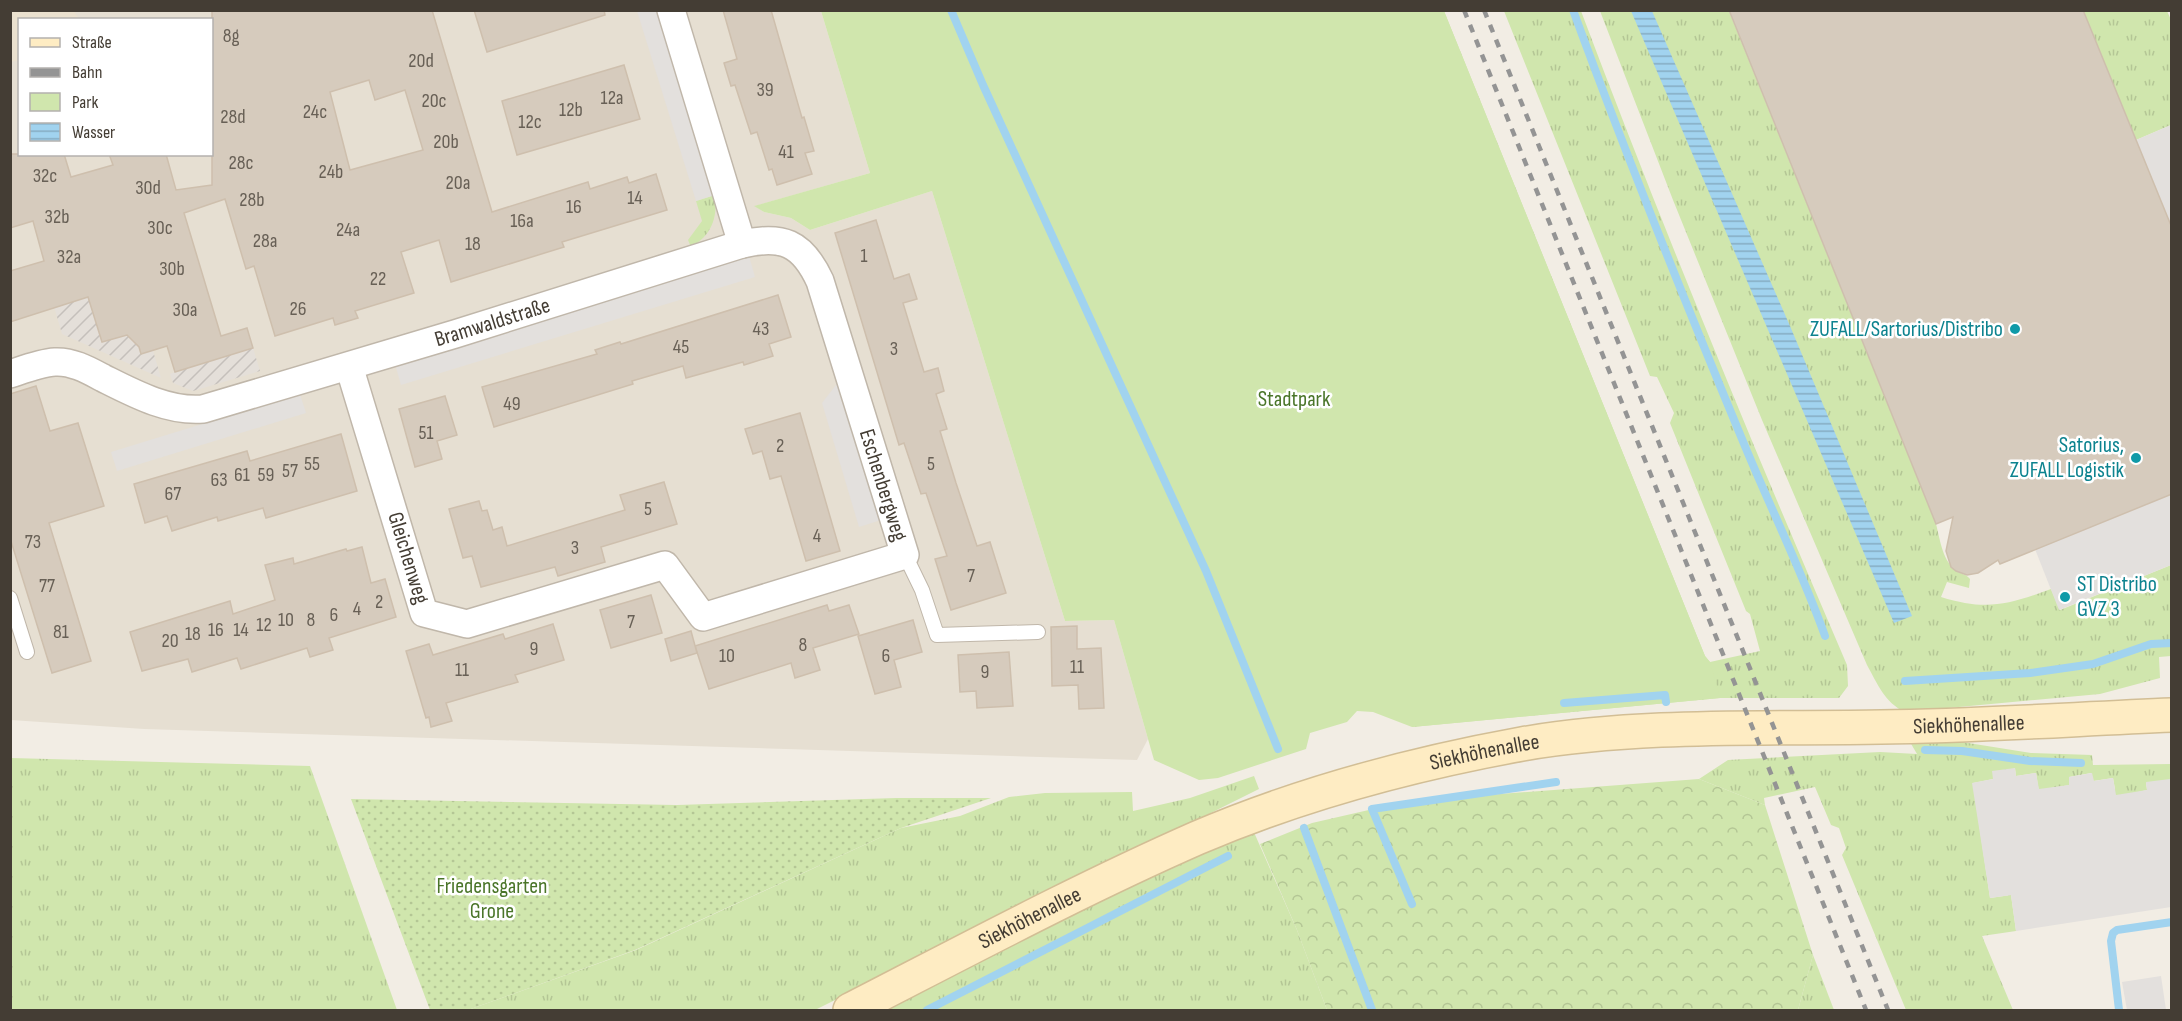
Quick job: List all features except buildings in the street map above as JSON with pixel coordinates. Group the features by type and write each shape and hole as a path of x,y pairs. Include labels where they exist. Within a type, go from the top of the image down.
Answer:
{"main road":[{"name":"Siekhöhenallee","path":"850,1011 1082,892 1200,837 1335,790 1434,762 1525,744 1612,734 1715,729 1970,725 2172,715"}],"street":[{"path":"671,10 742,244"},
{"name":"Eschenbergweg","path":"665,565 703,617 905,555 820,281 797,248 787,243 763,239 742,244"},
{"name":"Bramwaldstraße","path":"10,374 38,365 66,363 80,366 131,392 175,408 203,409 742,244"},
{"name":"Gleichenweg","path":"349,366 424,613 467,624 665,565"}],"lane":[{"path":"905,555 922,590 937,635 1038,632"},
{"path":"10,598 27,652"}],"shaded area":[{"path":"11,10 74,11 78,18 18,18 18,60 11,62"},
{"path":"10,11 821,11 870,173 755,206 764,212 791,218 810,230 932,191 1065,621 1114,620 1148,739 1137,760 144,729 11,720"},
{"path":"637,11 659,11 715,195 696,201"},
{"path":"2171,125 2171,228 2136,140"},
{"path":"749,256 755,277 401,385 395,364"},
{"path":"127,262 161,378 62,334 48,286"},
{"path":"247,328 260,371 193,391 173,383 170,374 175,372 169,351"},
{"path":"839,381 881,520 859,527 822,403"},
{"path":"300,394 306,413 117,471 111,452"},
{"path":"2171,494 2171,565 2059,610 2035,549"},
{"path":"2015,768 2016,776 2036,773 2039,789 2069,785 2069,777 2092,773 2094,781 2113,778 2116,795 2147,790 2146,782 2170,779 2172,787 2171,907 2016,931 2011,895 1990,898 1972,783 1993,779 1992,771"},
{"path":"2161,976 2166,1010 2127,1010 2122,982"}],"green space":[{"name":"Stadtpark","path":"821,11 1444,11 1705,656 1710,662 1720,698 1412,727 1373,712 1357,711 1347,722 1310,733 1306,749 1218,778 1199,780 1154,760 1114,620 1065,621 932,191 810,230 791,218 764,212 754,206 870,173"},
{"path":"1444,11 1705,656 1710,662 1760,651 1750,614 1746,611 1670,423 1674,413 1657,377 1650,376 1504,11 1581,11 1710,340 1847,665 1848,686 1839,698 1720,698 1412,727"},
{"path":"1600,11 1729,11 1936,524 1944,554 1954,569 1970,579 1969,588 1947,582 1941,597 1984,605 2022,599 2051,589 2060,610 2171,565 2171,656 2159,657 2160,678 2100,694 1905,712 1887,698 1867,665 1762,420"},
{"path":"2083,11 2167,11 2172,22 2171,125 2136,140"},
{"path":"715,195 712,226 698,243 691,247 688,240 702,221 696,201"},
{"path":"1910,742 1962,742 2031,753 2092,755 2093,765 2171,764 2171,787 2146,783 2147,790 2129,794 2110,893 2115,789 2113,778 2093,781 2091,773 2069,777 2070,785 2051,788 2054,888 2036,773 2016,776 2015,768 1993,779 1973,783 1990,898 2011,895 2016,931 1982,936 2013,1010 1906,1010 1842,855 1846,848 1839,828 1831,825 1815,787 1764,798 1765,805 1699,779 1728,760 1880,752 1917,754"},
{"path":"11,758 310,766 397,1010 11,1010"},
{"path":"1254,776 1259,789 815,1010 468,1010 636,950 901,828 960,816 1009,797 1045,793 1132,792 1133,811 1190,798"},
{"path":"1699,779 1765,805 1813,955 1798,1010 1327,1010 1297,930 1260,844 1312,823 1408,801"},
{"name":"Friedensgarten Grone","path":"896,798 991,798 901,828 635,950 468,1010 430,1010 351,799 677,805"},
{"path":"1253,830 1297,930 1327,1010 879,1010 1133,880"},
{"path":"1813,955 1834,1010 1798,1010"}],"water":[{"path":"1631,11 1652,11 1790,326 1912,616 1894,623"}],"waterway":[{"path":"951,10 983,85 1206,571 1278,749"},
{"path":"1573,10 1677,279 1825,636"},
{"path":"1905,681 2030,673 2093,664 2151,644 2172,643"},
{"path":"1564,703 1665,695 1666,702"},
{"path":"1925,750 1962,751 2030,761 2081,763"},
{"path":"1412,904 1372,809 1556,782"},
{"path":"1304,828 1372,1010"},
{"path":"927,1010 1228,856"},
{"path":"2119,1010 2111,941 2113,933 2117,930 2172,922"}],"railway":[{"path":"1464,10 1866,1010"},
{"path":"1484,10 1888,1010"}],"place":[{"name":"ZUFALL/Sartorius/Distribo","path":"2015,329"},
{"name":"Satorius, ZUFALL Logistik","path":"2136,458"},
{"name":"ST Distribo GVZ 3","path":"2065,597"}]}
